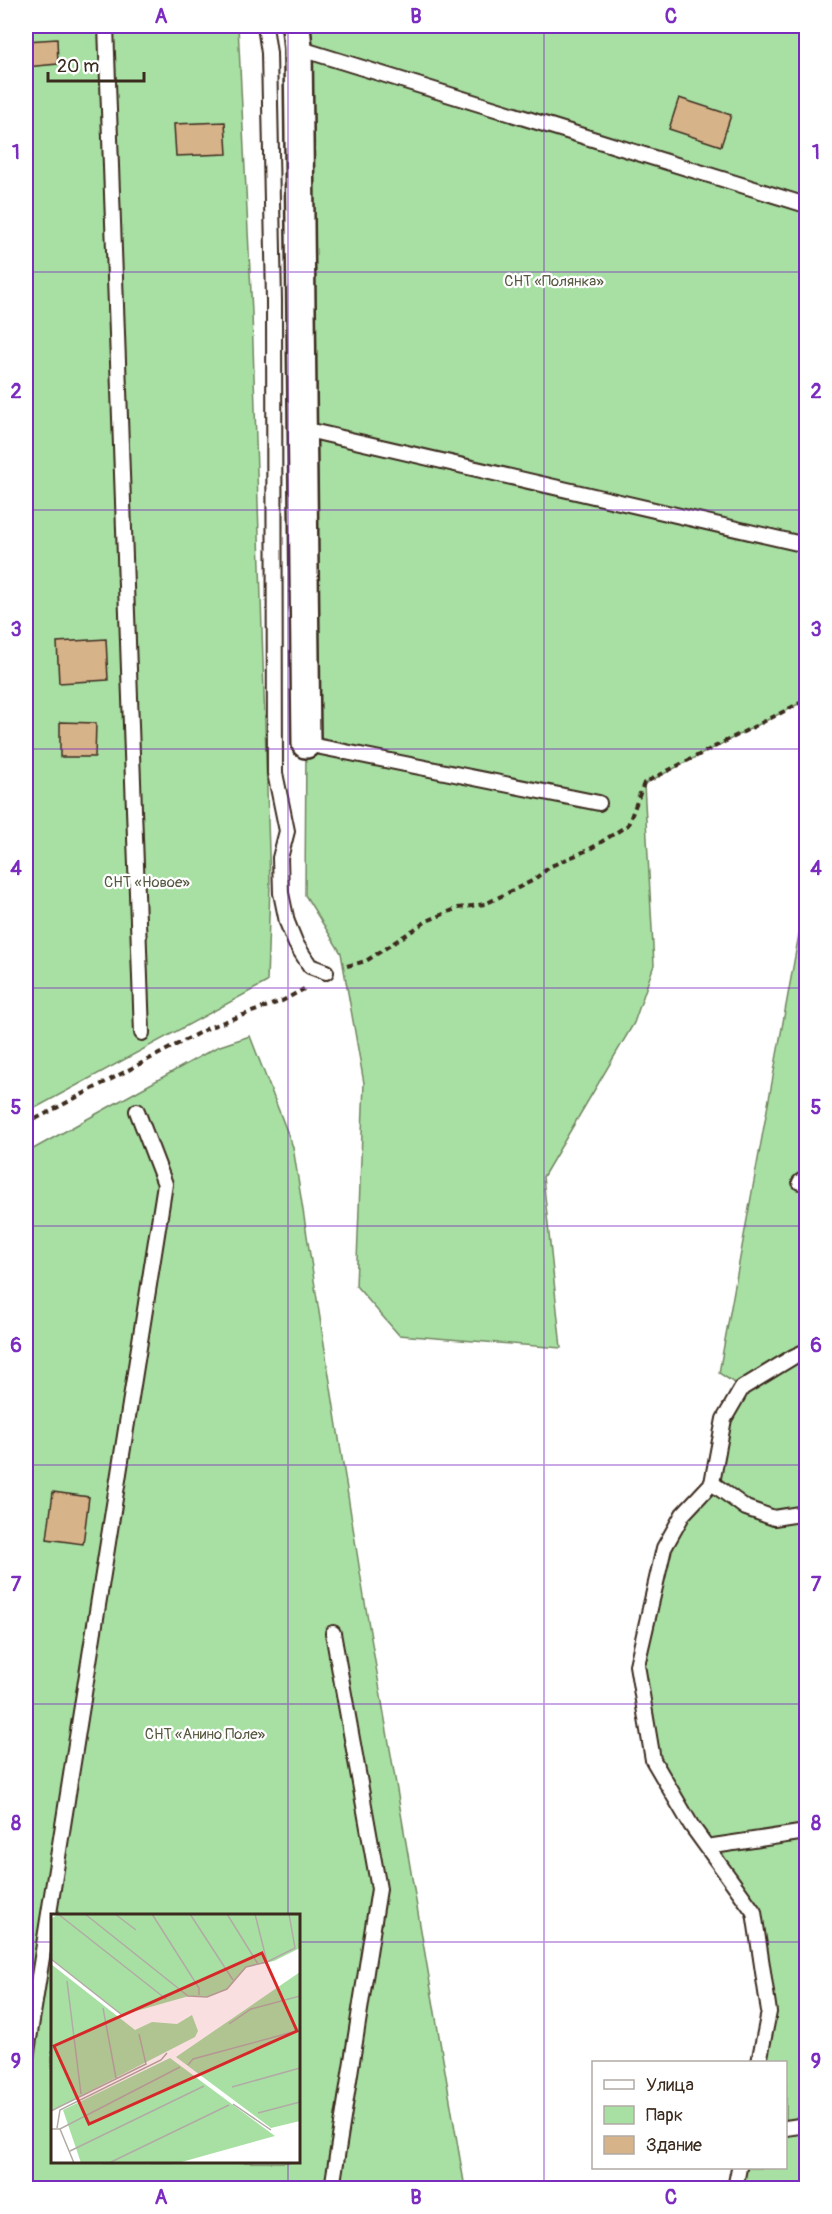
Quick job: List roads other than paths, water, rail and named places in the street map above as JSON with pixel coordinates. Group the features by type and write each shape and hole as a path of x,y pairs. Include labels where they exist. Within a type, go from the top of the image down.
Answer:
{"street":[{"path":"297,37 306,744"}],"lane":[{"path":"106,26 142,1033"},
{"path":"265,26 269,53 273,278 275,772 287,831 280,858 280,893 286,922 296,944 310,966 326,972"},
{"path":"297,37 807,205"},
{"path":"303,429 807,545"},
{"path":"306,744 599,803"},
{"path":"26,2058 165,1184 137,1111"},
{"path":"759,2061 768,2012 754,1912 691,1825 653,1760 637,1665 664,1548 683,1514 712,1483 724,1419 742,1388 807,1351"},
{"path":"712,1483 746,1508 774,1518 807,1513"},
{"path":"332,2188 379,1889 333,1633"},
{"path":"707,1847 807,1832"},
{"path":"787,2128 807,2125"},
{"path":"735,2188 739,2169"}],"park label":[{"name":"СНТ «Полянка»","path":"554,281"},
{"name":"СНТ «Новое»","path":"147,882"},
{"name":"СНТ «Анино Поле»","path":"205,1734"}]}
